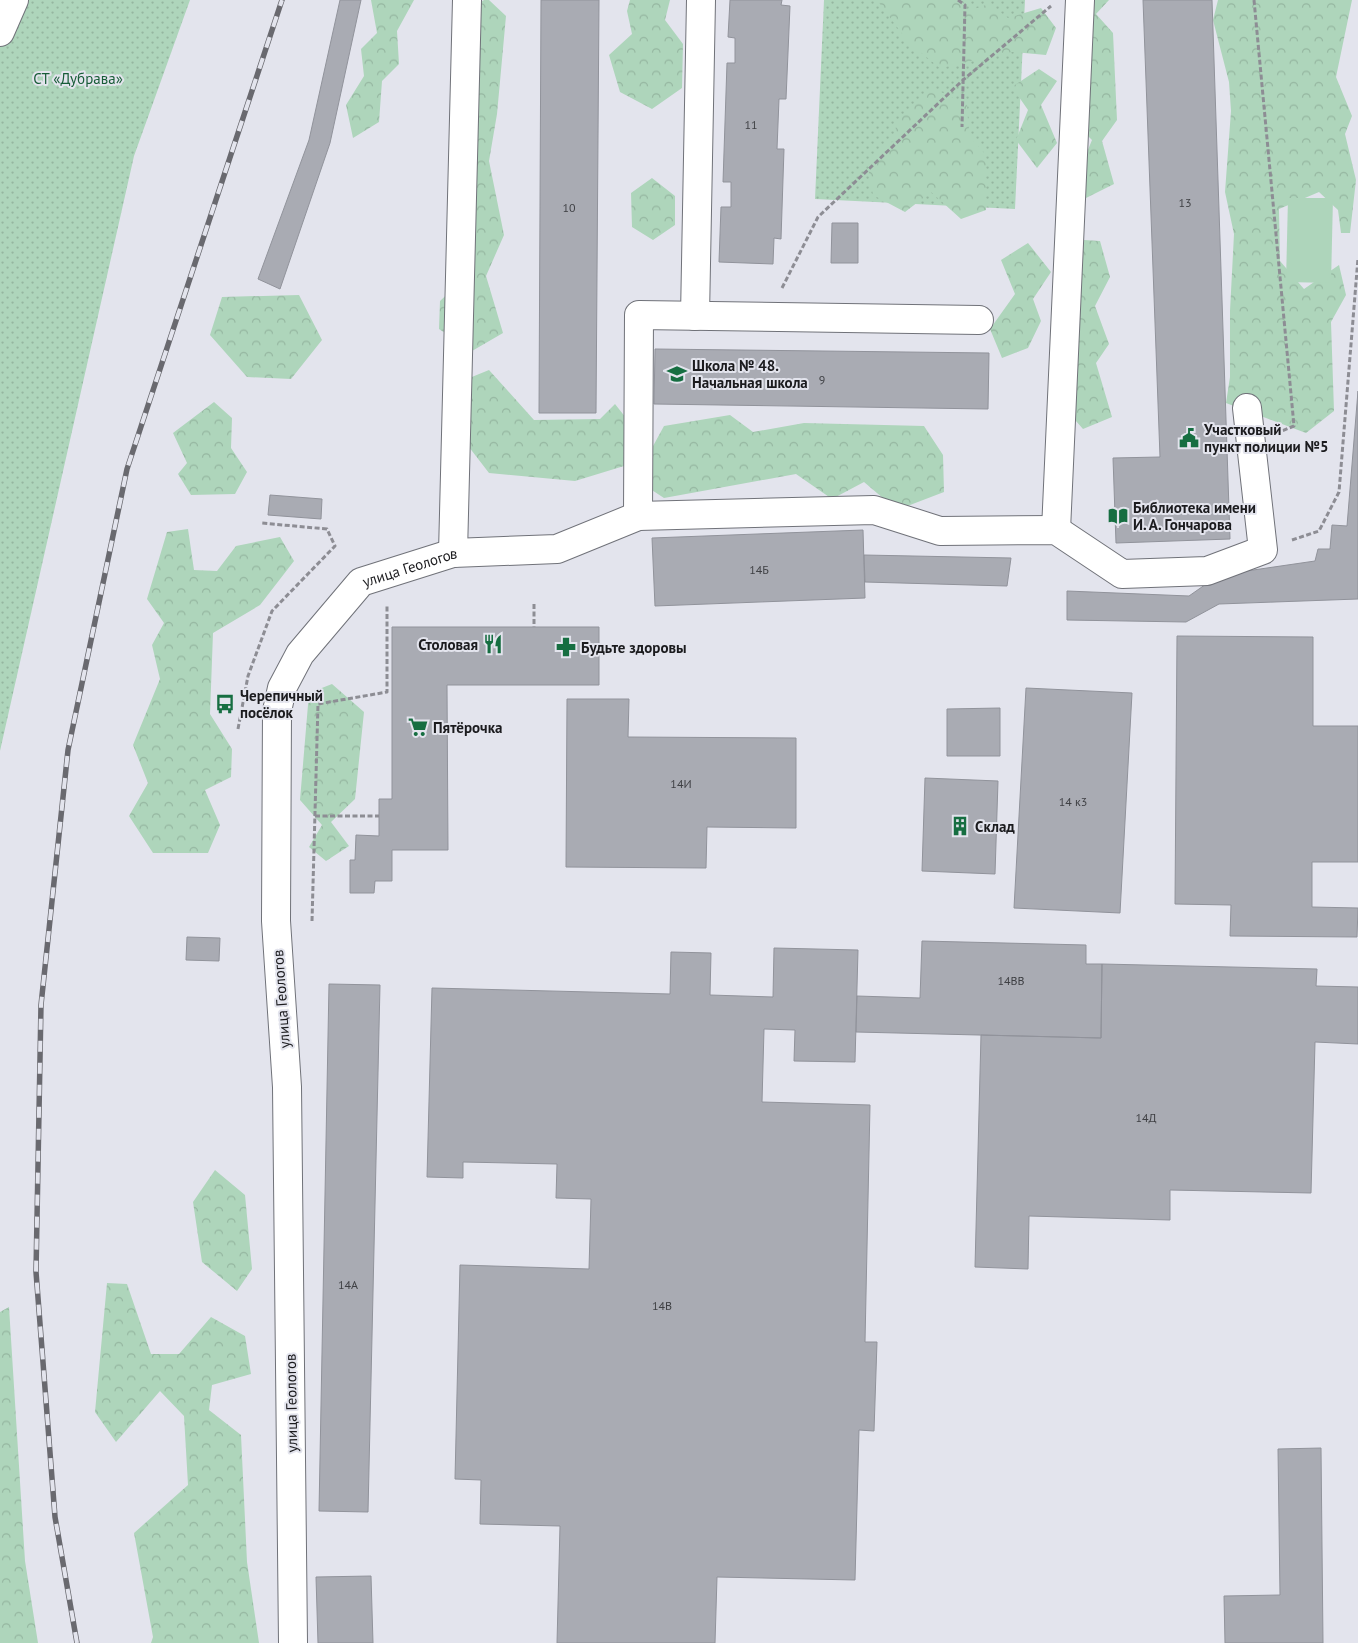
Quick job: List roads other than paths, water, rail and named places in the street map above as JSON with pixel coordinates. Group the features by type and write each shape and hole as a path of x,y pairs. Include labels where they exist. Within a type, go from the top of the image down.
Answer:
{"street":[{"path":"0,32 14,0"},
{"path":"453,553 467,0"},
{"path":"695,316 701,0"},
{"path":"1056,530 1080,0"},
{"path":"979,320 639,315 638,516 874,510 940,531 1056,530 1122,574 1207,571 1262,550 1248,408"},
{"name":"улица Геологов","path":"293,1643 287,1087 276,921 277,711 282,688 300,654 361,582 453,553 557,549 638,516"}],"railway":[{"path":"77,1643 55,1517 36,1272 41,1005 68,750 127,469 282,0"}],"place":[{"name":"Школа № 48. Начальная школа","path":"677,374"},
{"name":"Участковый пункт полиции №5","path":"1189,438"},
{"name":"Библиотека имени И. А. Гончарова","path":"1118,516"},
{"name":"Столовая","path":"493,644"},
{"name":"Будьте здоровы","path":"566,647"},
{"name":"Черепичный посёлок","path":"225,704"},
{"name":"Пятёрочка","path":"418,727"},
{"name":"Склад","path":"960,826"}],"park label":[{"name":"СТ «Дубрава»","path":"78,78"}]}
